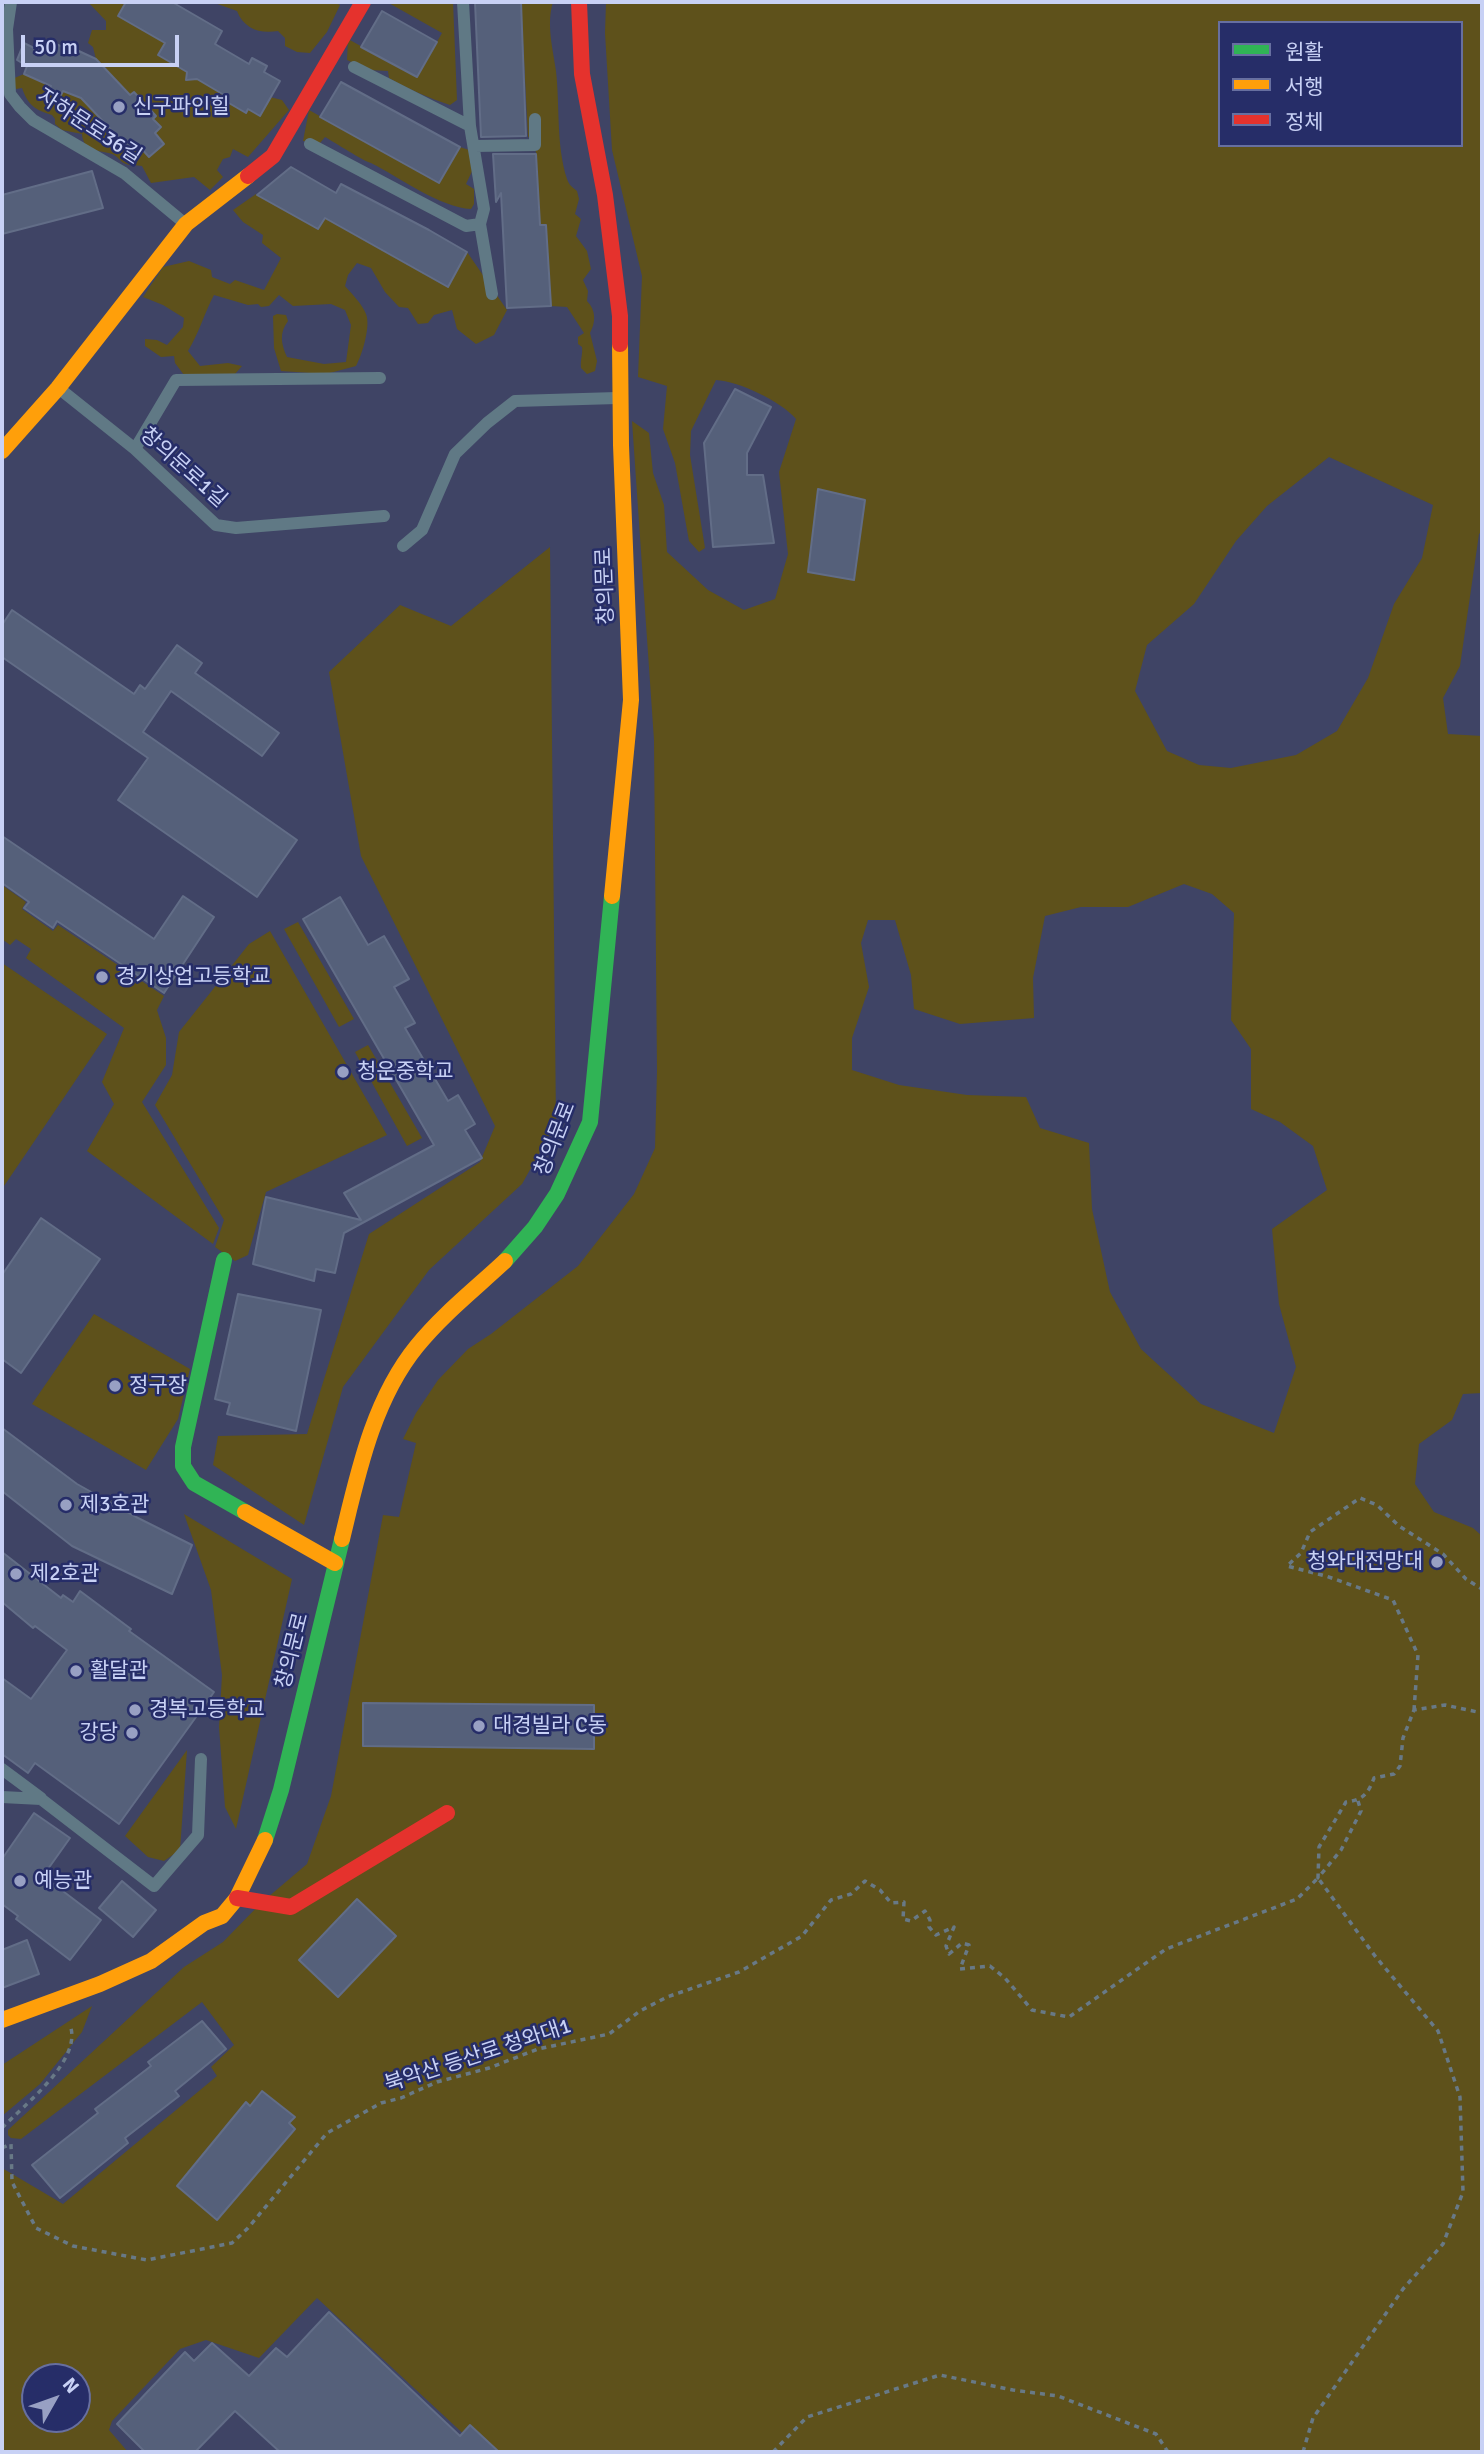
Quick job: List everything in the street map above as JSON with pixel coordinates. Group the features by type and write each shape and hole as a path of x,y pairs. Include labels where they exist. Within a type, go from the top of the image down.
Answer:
{"street":[{"path":"2,451 58,388 186,224 272,156 363,2"},
{"name":"창의문로","path":"2,2020 150,1961 204,1923 222,1916 237,1898 266,1839 281,1790 366,1444 385,1397 415,1347 535,1229 570,1170 590,1122 631,700 620,316 605,195 582,74 579,2"},
{"path":"224,1260 183,1447 183,1466 194,1483 335,1563"},
{"path":"237,1898 291,1907 447,1813"}],"lane":[{"name":"자하문로36길","path":"11,2 6,29 10,94 20,107 33,120 124,173 186,224"},
{"path":"463,2 470,125 484,209 480,224 492,294"},
{"path":"354,67 470,125"},
{"path":"475,146 535,145 534,119"},
{"path":"310,144 466,226 480,224"},
{"path":"135,449 176,380 380,378"},
{"name":"창의문로1길","path":"58,388 135,449 216,525 226,527 384,516"},
{"path":"403,547 422,530 456,454 486,423 515,401 621,397"},
{"path":"2,1769 154,1886 198,1835 201,1759"},
{"path":"2,1797 41,1799"}],"path":[{"path":"1303,2452 1313,2418 1403,2289 1443,2245 1463,2192 1460,2097 1438,2031 1375,1956 1318,1878 1319,1847 1335,1817 1346,1802 1358,1801 1369,1793 1374,1778 1394,1774 1400,1766 1403,1738 1414,1710 1418,1655 1393,1600 1326,1576 1287,1566 1301,1553 1310,1532 1360,1498 1377,1505 1399,1526 1443,1554 1466,1579 1482,1589"},
{"path":"1414,1710 1445,1706 1482,1713"},
{"path":"1318,1878 1341,1850 1361,1811 1358,1801"},
{"name":"북악산 등산로 청와대1","path":"2,2148 11,2144 12,2182 36,2228 73,2246 146,2260 232,2243 248,2228 327,2133 381,2103 401,2098 437,2082 489,2068 538,2049 609,2034 640,2011 667,1997 739,1972 802,1936 831,1900 852,1894 865,1881 880,1890 891,1903 904,1902 903,1919 911,1921 925,1912 930,1920 929,1927 936,1935 954,1927 946,1946 949,1954 962,1943 969,1945 960,1969 990,1966 1005,1978 1032,2010 1069,2017 1166,1950 1297,1899 1318,1878"},
{"path":"2,2129 64,2064 74,2034 61,1998"},
{"path":"773,2452 807,2417 940,2375 1058,2396 1156,2434 1168,2452"}],"shaded area":[{"path":"88,2 126,2 119,16 165,43 158,55 187,72 188,77 194,79 198,76 246,113 248,109 260,115 270,97 282,100 289,110 248,157 233,149 230,157 223,159 217,170 223,177 210,190 194,177 151,183 142,166 128,165 112,154 89,147 82,134 62,130 55,124 52,115 30,103 22,88 16,89 12,79 24,74 81,98 132,151 140,147 149,157 155,133 161,127 153,119 156,116 134,92 130,95 96,59 93,47 88,43 92,30 106,30 106,21"},
{"path":"212,2 334,2 340,5 327,32 310,53 297,52 285,46 285,38 278,31 253,29 237,11"},
{"path":"387,2 453,2 457,100 450,105 396,82 389,78 388,71 370,70 347,60 348,39 417,77 442,33"},
{"path":"521,2 553,2 550,28 556,71 561,152 567,179 577,191 579,199 575,214 581,219 576,236 587,251 591,269 583,280 588,291 587,301 593,312 594,320 590,333 597,361 595,371 587,374 581,368 582,347 578,344 578,337 584,333 567,307 551,306 546,225 540,225 536,152 528,136"},
{"path":"606,2 1482,2 1482,531 1479,534 1460,666 1443,698 1448,734 1482,736 1482,1393 1463,1394 1452,1420 1419,1444 1415,1484 1434,1512 1473,1528 1482,1536 1482,2452 483,2452 317,2298 259,2358 206,2340 180,2349 112,2421 109,2430 128,2452 2,2452 2,2168 63,2204 217,2076 211,2067 234,2045 202,2002 21,2139 11,2138 8,2130 184,1967 223,1942 261,1903 307,1864 331,1796 383,1515 399,1517 416,1443 403,1439 438,1380 468,1349 578,1266 634,1194 655,1148 657,1071 654,740 632,421 649,433 653,473 664,505 667,552 708,590 744,610 775,599 788,554 779,472 796,419 780,405 759,393 716,380 691,431 690,455 705,548 699,552 689,541 675,463 663,429 667,386 638,377 642,276 612,150 605,33","holes":["1329,457 1433,505 1422,558 1394,604 1368,678 1337,731 1296,755 1231,768 1199,765 1167,751 1135,691 1147,645 1194,604 1236,541 1267,506","1184,884 1212,894 1234,913 1231,1020 1251,1049 1251,1109 1280,1122 1313,1146 1327,1190 1272,1229 1279,1304 1296,1367 1274,1433 1201,1404 1141,1349 1110,1292 1092,1209 1089,1143 1040,1128 1026,1097 967,1095 899,1085 852,1070 852,1038 869,987 861,943 868,920 895,920 911,975 914,1009 960,1024 1034,1018 1033,978 1045,916 1081,907 1128,907"]},
{"path":"309,110 439,183 460,147 469,150 475,165 466,184 474,189 474,204 471,209 434,198 325,137 320,143 303,141"},
{"path":"256,194 318,229 325,218 447,287 467,252 507,310 494,335 476,344 457,329 452,310 434,315 428,323 418,324 408,308 399,307 385,292 371,268 357,263 348,275 345,286 362,307 367,319 365,340 356,366 326,374 281,371 274,348 273,316 286,315 288,321 282,339 287,357 324,364 346,362 351,325 345,310 331,304 293,306 279,295 269,306 261,307 258,304 248,305 214,295 188,351 200,366 228,363 242,366 235,374 184,375 175,363 174,356 161,357 145,346 145,339 157,340 167,345 183,327 184,318 143,297 163,267 189,261 211,270 212,277 230,284 235,280 264,290 281,258 262,243 263,235 243,222 233,210"},
{"path":"550,547 556,1123 522,1184 429,1270 343,1387 304,1525 213,1465 218,1436 307,1434 369,1234 480,1162 495,1126 361,856 329,672 400,605 451,626"},
{"path":"2,885 26,902 22,909 53,931 58,925 164,996 157,1010 166,1038 166,1065 142,1102 219,1228 213,1244 87,1151 114,1104 102,1082 124,1028 26,958 31,949 16,939 10,945 2,939"},
{"path":"298,922 354,1019 339,1027 284,929"},
{"path":"270,931 387,1135 266,1192 248,1255 235,1261 215,1247 224,1220 155,1105 172,1075 179,1032 249,944"},
{"path":"2,963 107,1034 2,1189"},
{"path":"368,1045 422,1138 407,1146 355,1052"},
{"name":"정구장","path":"94,1314 190,1369 178,1419 146,1470 32,1404"},
{"path":"184,1514 292,1579 236,1829 225,1807 219,1727 222,1675 211,1590"},
{"path":"187,1750 180,1850 164,1861 148,1857 125,1836"},
{"path":"92,2006 82,2032 40,2084 2,2116 2,2065"}],"building":[{"path":"126,2 172,2 222,31 215,44 249,64 252,58 267,66 264,72 280,81 260,116 248,109 246,113 222,99 224,95 197,79 186,80 187,72 158,55 165,43 118,16"},
{"path":"475,2 521,2 526,136 481,137"},
{"path":"382,11 437,42 417,77 361,47"},
{"name":"신구파인힐","path":"37,40 46,43 47,40 65,48 66,45 96,59 130,95 134,92 156,116 153,119 161,127 155,133 164,144 149,157 140,147 132,152 81,98 63,91 61,95 49,90 51,86 24,74 27,66 17,60 24,43 34,48"},
{"path":"341,82 460,147 439,183 320,117"},
{"path":"493,154 536,154 540,225 546,225 551,306 507,308 501,193 496,202"},
{"path":"291,167 336,193 341,184 467,252 448,287 325,218 318,229 257,195"},
{"path":"92,171 103,208 2,234 2,195"},
{"path":"735,389 771,407 747,453 747,475 763,475 774,543 713,547 704,443"},
{"path":"818,489 865,500 854,580 808,572"},
{"path":"12,610 134,694 140,685 145,689 177,645 202,663 195,673 279,733 262,756 171,691 143,732 297,840 257,897 118,800 148,758 2,657 2,625"},
{"path":"2,836 154,939 183,896 214,917 164,993 57,921 53,928 24,908 29,902 2,883"},
{"path":"340,897 368,945 384,936 409,979 394,987 415,1023 405,1028 448,1101 458,1095 475,1124 465,1130 482,1158 344,1233 335,1273 316,1269 314,1281 253,1264 266,1197 361,1220 344,1193 434,1145 303,919"},
{"path":"41,1218 100,1259 21,1373 2,1359 2,1275"},
{"path":"238,1294 321,1310 296,1431 227,1414 230,1403 215,1399"},
{"name":"제3호관","path":"2,1428 77,1484 192,1545 172,1594 72,1546 2,1491"},
{"path":"2,1552 61,1598 63,1595 73,1602 80,1591 131,1629 129,1631 214,1692 119,1824 35,1763 28,1773 2,1754 2,1678 31,1699 67,1650 35,1626 33,1628 2,1602"},
{"name":"대경빌라 C동","path":"363,1703 594,1705 594,1749 363,1746"},
{"path":"34,1813 70,1838 43,1876 101,1920 70,1960 16,1919 18,1916 2,1904 2,1859"},
{"path":"122,1881 156,1910 133,1937 99,1908"},
{"path":"357,1899 396,1936 338,1997 299,1960"},
{"path":"27,1940 39,1974 2,1988 2,1950"},
{"path":"202,2021 226,2049 175,2091 179,2096 125,2138 128,2143 60,2198 32,2165 98,2113 95,2109 151,2066 148,2062"},
{"path":"262,2091 295,2117 289,2123 295,2129 217,2220 177,2186 246,2102 250,2106"},
{"path":"329,2312 460,2436 470,2425 499,2452 280,2452 235,2411 195,2452 145,2452 117,2424 185,2352 194,2361 212,2343 249,2376 276,2348 287,2357"}],"traffic: fast":[{"path":"505,1261 535,1227 557,1194 590,1122 612,896"},
{"path":"224,1260 183,1447 183,1466 194,1483 245,1512"},
{"path":"265,1840 281,1790 342,1539"}],"traffic: slow":[{"path":"2,451 58,388 186,224 248,176"},
{"path":"612,896 631,700 621,445 620,344"},
{"path":"342,1539 369,1438 378,1413 402,1367 438,1323 505,1261"},
{"path":"245,1512 335,1563"},
{"path":"2,2020 100,1984 151,1961 204,1923 222,1916 237,1898 265,1840"}],"traffic: jam":[{"path":"248,176 273,156 363,2"},
{"path":"579,2 582,74 605,195 620,316 620,344"},
{"path":"237,1898 291,1907 447,1813"}],"place":[{"name":"신구파인힐","path":"119,107"},
{"name":"경기상업고등학교","path":"102,977"},
{"name":"청운중학교","path":"343,1072"},
{"name":"정구장","path":"115,1386"},
{"name":"제3호관","path":"66,1505"},
{"name":"청와대전망대","path":"1437,1562"},
{"name":"제2호관","path":"16,1574"},
{"name":"활달관","path":"76,1671"},
{"name":"경복고등학교","path":"135,1710"},
{"name":"대경빌라 C동","path":"479,1726"},
{"name":"강당","path":"132,1733"},
{"name":"예능관","path":"20,1881"}]}
